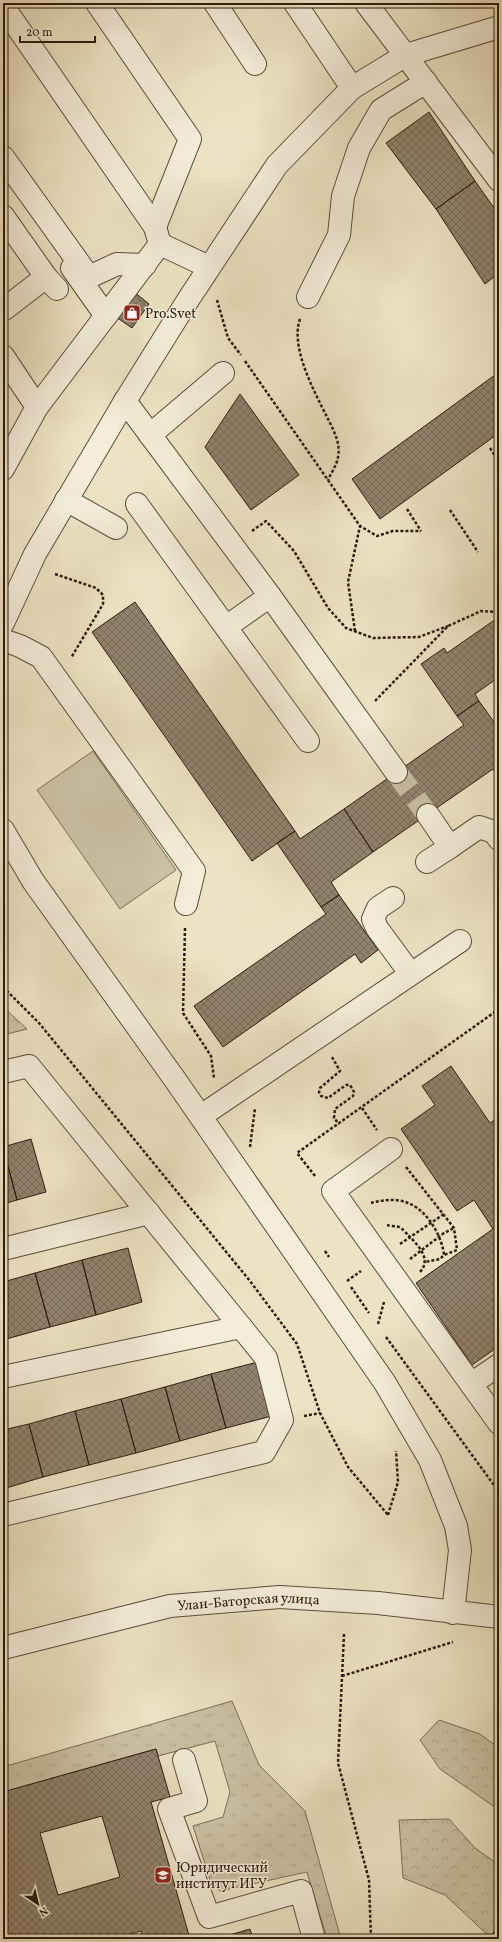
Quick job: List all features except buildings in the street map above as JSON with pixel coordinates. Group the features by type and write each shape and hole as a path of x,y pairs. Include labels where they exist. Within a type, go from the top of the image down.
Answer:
{"street":[{"path":"3,469 35,412 145,264 158,235 190,139 97,3"},
{"path":"214,3 255,64"},
{"path":"295,3 352,88"},
{"path":"366,3 499,180"},
{"path":"5,9 158,235 209,267"},
{"path":"3,623 35,554 125,401 209,267 277,165 352,88 406,55 499,27"},
{"path":"308,297 339,235 343,196 359,148 381,110 426,82"},
{"path":"3,158 89,277 117,264 145,264"},
{"path":"3,173 106,316"},
{"path":"3,216 52,283 3,310"},
{"path":"3,356 35,412"},
{"path":"150,435 223,373"},
{"path":"3,378 35,412"},
{"path":"125,401 270,596 396,772"},
{"path":"66,500 116,528"},
{"path":"137,504 308,741"},
{"path":"226,627 270,596"},
{"path":"3,640 20,646 41,657 194,871 186,904"},
{"path":"428,815 450,847"},
{"path":"427,862 479,827 494,832 499,839"},
{"path":"3,830 33,881 201,1116 385,1383 430,1460 456,1526 460,1550 452,1613 499,1631"},
{"path":"393,898 378,908 374,919 377,928 410,974"},
{"path":"201,1116 460,941"},
{"path":"3,1072 29,1066 266,1358 282,1420 264,1452 3,1515"},
{"path":"391,1149 333,1191 499,1423"},
{"path":"3,1249 149,1213"},
{"path":"3,1377 241,1327"},
{"path":"471,1384 499,1365"},
{"name":"Улан-Баторская улица","path":"3,1648 170,1606 280,1597 378,1603 452,1613 499,1617"},
{"path":"184,1760 196,1801 169,1809 209,1917 301,1891 314,1939"}],"path":[{"path":"216,295 228,338 360,526 377,536 393,531 421,531 407,509"},
{"path":"308,297 297,326 299,351 312,385 337,438 338,457 328,480"},
{"path":"490,448 499,462"},
{"path":"450,510 478,552"},
{"path":"266,521 294,551 328,608 346,628 373,638 419,637 481,611 496,612 499,610"},
{"path":"355,631 348,582 360,526"},
{"path":"55,574 96,588 103,595 103,604 71,659 56,678"},
{"path":"357,717 388,688 448,626"},
{"path":"186,904 183,1012 211,1056 215,1085"},
{"path":"3,987 39,1022 250,1281 297,1344 320,1413 337,1446 348,1466 388,1515 398,1482 396,1448"},
{"path":"333,1191 325,1189 297,1153 499,1009"},
{"path":"330,1055 340,1071 320,1088 319,1092 321,1096 328,1098 346,1085 350,1085 354,1092 353,1096 335,1109 334,1118 339,1124"},
{"path":"250,1151 255,1106"},
{"path":"391,1149 454,1228 457,1250 444,1255 440,1259 425,1262"},
{"path":"419,1274 424,1268 425,1262 421,1250 400,1227 356,1223 365,1205 382,1200 408,1202 422,1213 430,1223 439,1237 444,1255"},
{"path":"400,1244 444,1214"},
{"path":"410,1259 439,1237 454,1228"},
{"path":"351,1287 369,1313"},
{"path":"386,1337 499,1492"},
{"path":"344,1634 338,1763 370,1880 371,1939"},
{"path":"342,1676 452,1642"},
{"path":"491,1939 499,1923"}],"green space":[{"path":"93,751 176,870 120,909 37,790"},
{"path":"3,1007 27,1029 3,1035"},
{"path":"232,1701 259,1765 305,1811 341,1939 327,1939 307,1872 220,1891 211,1883 193,1826 223,1817 230,1792 215,1741 158,1756 156,1749 3,1792 3,1767"},
{"path":"439,1720 480,1734 499,1748 499,1810 440,1769 420,1740"},
{"path":"449,1819 475,1848 499,1865 499,1939 492,1939 445,1895 403,1878 399,1820"}],"tunnel":[{"path":"396,772 428,815"}],"place":[{"name":"Pro.Svet","path":"132,313"},
{"name":"Юридический институт ИГУ","path":"163,1875"}]}
